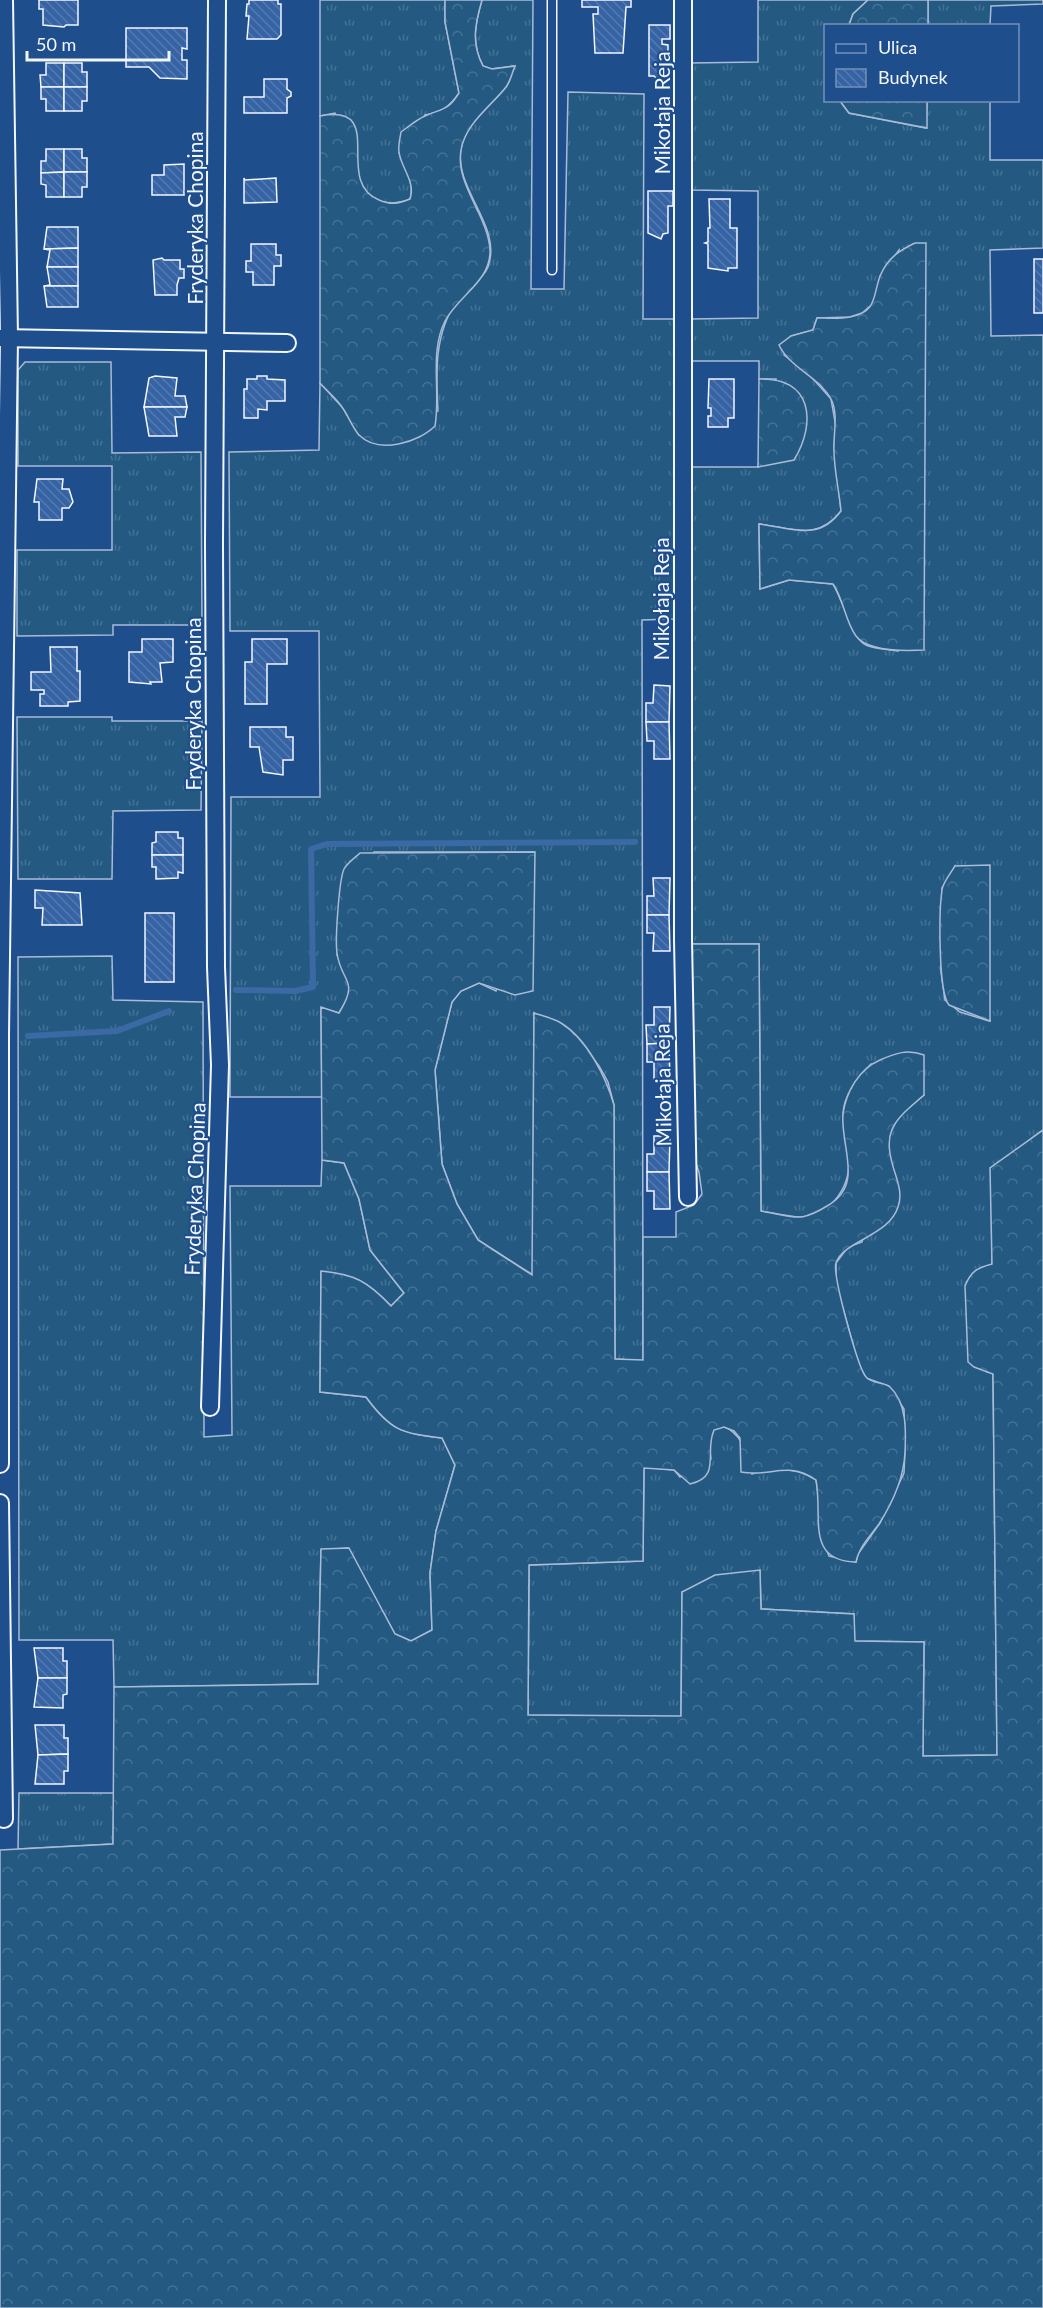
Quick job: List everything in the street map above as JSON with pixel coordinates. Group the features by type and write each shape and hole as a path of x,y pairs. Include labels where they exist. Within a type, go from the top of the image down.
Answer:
{"street":[{"path":"0,1464 4,0"},
{"name":"Fryderyka Chopina","path":"210,1407 220,1065 215,863 217,0"},
{"name":"Mikołaja Reja","path":"683,0 682,940 688,1197"},
{"path":"4,338 286,343"},
{"path":"0,1503 4,1819"}],"lane":[{"path":"552,0 552,270"}],"green space":[{"path":"320,0 445,0 445,22 459,93 445,108 425,115 399,153 410,182 410,199 387,203 367,194 358,177 356,157 335,113 320,116"},
{"path":"445,0 482,0 475,33 479,58 483,66 492,69 515,66 506,87 473,124 463,141 461,150 460,163 467,188 488,237 489,261 480,279 451,312 440,333 436,359 435,426 409,441 388,445 377,444 359,435 340,404 320,383 320,116 340,115 352,121 357,132 360,177 366,190 387,203 398,203 410,199 410,181 399,152 401,132 422,118 447,107 459,93 445,22"},
{"path":"482,0 533,0 531,289 564,289 568,92 644,94 643,319 676,319 674,619 642,620 643,1361 615,1359 614,1105 608,1082 576,1036 534,1013 533,1275 478,1240 457,1204 442,1164 435,1070 452,1002 461,991 479,983 496,991 534,852 374,852 342,880 337,955 349,984 349,996 339,1013 321,1008 322,1097 230,1097 231,797 320,797 319,631 230,631 229,452 319,450 320,383 343,408 359,435 438,411 437,368 444,326 457,301 486,272 491,252 484,222 464,179 461,149 463,140 473,123 507,85 514,66 491,69 483,66 479,58 475,33"},
{"path":"758,0 868,0 853,14 849,24 824,24 824,102 841,102 849,113 926,128 927,102 990,102 990,160 1043,160 1043,248 990,250 991,336 1043,335 1043,1130 991,1169 992,1264 987,1372 993,1373 997,1755 923,1756 924,1642 854,1641 854,1614 761,1609 760,1571 682,1592 681,1717 528,1715 529,1565 643,1561 644,1467 674,1470 680,1477 711,1459 709,1441 713,1430 723,1426 736,1434 740,1440 752,1474 769,1470 786,1470 801,1473 816,1480 820,1527 829,1556 856,1562 858,1554 880,1523 904,1473 904,1409 889,1386 866,1378 858,1363 836,1283 836,1263 848,1247 862,1242 890,1134 898,1117 924,1095 871,1064 856,1082 845,1101 843,1116 849,1162 841,1192 819,1213 809,1216 793,1217 761,1211 759,944 691,944 690,467 758,467 776,379 759,379 759,361 691,361 690,319 758,318 758,191 690,190 690,63 758,62","holes":["899,250 898,651 873,647 861,642 833,584 789,580 760,589 759,524 794,530 813,530 832,521 841,511 834,446 836,427 831,399 808,373 784,355 791,336 813,330 817,318 850,317 862,313 875,302 880,276","955,866 990,1021 960,1012 945,1000 941,972 942,888"]},
{"path":"868,0 928,0 928,24 849,24 853,14"},
{"path":"928,0 1043,0 1043,4 991,6 990,24 928,24"},
{"path":"841,102 927,102 927,128 849,113"},
{"path":"915,243 926,243 924,650 897,650 869,645 856,636 833,584 789,580 760,589 759,524 794,530 814,530 832,521 841,511 834,461 833,404 820,385 790,360 779,345 791,336 813,330 817,318 846,318 866,311 873,301 878,281 887,263 899,252"},
{"path":"25,362 111,362 112,453 201,452 202,625 113,625 113,635 17,636 17,550 112,550 112,466 18,466 18,370"},
{"path":"759,379 777,380 790,385 805,404 806,431 794,460 758,467"},
{"path":"17,717 112,717 112,721 202,721 201,810 113,811 112,879 18,879"},
{"path":"535,852 533,991 515,995 479,983 461,991 452,1002 435,1070 442,1164 457,1204 478,1240 532,1275 534,1013 561,1023 579,1039 601,1071 614,1105 615,1359 643,1360 643,1237 676,1237 676,1212 694,1205 702,1194 699,1172 693,1156 691,944 759,944 761,1211 802,1217 821,1210 838,1197 845,1187 848,1176 843,1127 847,1098 860,1075 873,1064 902,1053 912,1052 924,1055 924,1095 904,1113 892,1130 889,1149 900,1195 893,1217 876,1232 847,1249 836,1263 842,1302 862,1370 866,1377 887,1385 896,1394 900,1401 905,1426 904,1462 897,1490 884,1516 862,1547 856,1562 840,1560 829,1554 823,1545 819,1534 816,1480 806,1474 787,1470 761,1473 741,1472 740,1438 734,1431 724,1427 714,1430 711,1438 709,1470 700,1481 690,1484 674,1470 644,1468 643,1561 529,1565 528,1715 681,1716 682,1592 715,1575 760,1570 761,1609 854,1614 855,1641 924,1642 923,1756 997,1755 993,1374 974,1367 968,1362 965,1286 975,1271 992,1264 990,1168 1043,1130 1043,2308 0,2308 0,1850 113,1844 114,1687 318,1684 321,1549 349,1548 395,1634 411,1641 432,1630 430,1573 436,1531 455,1465 442,1438 407,1432 390,1424 366,1397 320,1392 321,1271 343,1274 368,1285 391,1306 404,1293 370,1250 359,1199 344,1163 322,1160 321,1007 339,1013 349,987 337,953 339,897 344,869 360,853"},
{"path":"990,865 990,1021 949,1005 945,997 941,968 940,932 943,887 955,866"},
{"path":"112,956 113,1000 203,1002 204,1437 232,1435 230,1186 321,1186 322,1160 344,1163 359,1199 370,1250 404,1293 391,1306 368,1285 352,1277 321,1272 320,1392 366,1397 390,1424 407,1432 442,1438 455,1465 436,1531 430,1573 432,1630 411,1641 395,1634 348,1548 321,1550 318,1684 114,1687 113,1640 19,1640 18,957"},
{"path":"19,1793 114,1793 113,1844 18,1849"}],"building":[{"path":"39,0 78,0 78,25 64,27 43,25 43,9 39,9"},
{"path":"249,0 278,0 278,4 281,4 281,35 277,39 247,39 249,16 246,16"},
{"path":"582,0 631,0 631,7 626,7 623,53 595,53 593,14 598,14 598,7 582,7"},
{"path":"649,25 670,25 670,39 662,39 662,44 668,45 668,70 658,80 654,76 649,76"},
{"path":"126,28 187,28 187,49 182,48 182,60 187,60 187,79 160,78 149,67 126,67"},
{"path":"46,63 64,63 64,87 41,87 40,75 46,75"},
{"path":"64,63 82,63 82,72 87,72 87,87 64,87"},
{"path":"264,79 287,79 287,89 291,92 291,96 287,98 287,113 244,113 244,97 264,97"},
{"path":"41,87 64,87 64,111 46,111 46,99 41,99"},
{"path":"64,87 87,87 87,101 82,101 82,111 64,111"},
{"path":"46,149 64,149 64,172 41,173 41,161 46,161"},
{"path":"64,149 82,149 82,158 87,158 87,172 64,172"},
{"path":"184,164 184,195 152,195 152,175 164,175 164,165"},
{"path":"64,172 64,197 46,197 46,185 41,184 41,173"},
{"path":"64,172 87,172 87,187 82,187 82,197 64,197"},
{"path":"244,178 245,180 276,178 277,202 244,203"},
{"path":"648,191 673,191 673,206 668,206 668,233 663,234 661,239 648,233"},
{"path":"709,199 730,199 730,228 737,228 737,268 728,268 728,271 708,268 708,244 705,243 708,242 708,228 710,228"},
{"path":"47,227 78,227 78,248 44,249"},
{"path":"251,244 276,244 276,255 281,255 281,266 274,266 274,285 253,285 253,272 246,272 246,261 251,261"},
{"path":"78,248 78,267 47,267 50,250 44,249"},
{"path":"162,258 180,260 180,269 184,269 184,278 179,278 177,285 177,295 155,295 153,260"},
{"path":"1034,259 1043,259 1043,313 1034,313"},
{"path":"47,267 78,267 78,286 44,286 50,285"},
{"path":"44,286 78,286 78,307 47,307"},
{"path":"155,376 177,378 175,396 185,396 187,407 144,407 149,378"},
{"path":"257,376 285,380 285,401 267,401 267,410 258,409 258,418 244,418 244,389 247,389 247,379 257,379"},
{"path":"709,379 734,379 734,418 728,418 728,427 708,427 708,416 711,416 711,408 708,408"},
{"path":"144,407 187,407 185,417 175,417 177,436 149,436"},
{"path":"37,479 63,479 62,489 69,489 73,502 69,508 62,508 62,520 39,520 39,502 34,502"},
{"path":"142,639 173,639 173,662 160,663 162,682 150,682 151,684 129,682 129,652 142,652"},
{"path":"252,639 287,639 287,664 267,664 267,704 245,704 245,662 252,662"},
{"path":"50,647 77,647 80,701 68,702 68,706 40,706 40,694 44,694 44,690 31,690 31,672 51,672"},
{"path":"654,685 670,686 669,722 646,722 646,703 653,703"},
{"path":"646,722 669,722 670,759 654,759 654,741 647,741"},
{"path":"250,727 286,727 286,737 293,737 293,760 283,760 283,775 263,772 259,747 250,747"},
{"path":"156,832 178,832 178,838 183,838 183,855 152,855 152,843 156,842"},
{"path":"152,855 183,855 183,873 178,872 178,878 156,879 156,867 152,867"},
{"path":"653,878 670,878 669,915 647,915 647,896 654,896"},
{"path":"35,890 80,893 82,925 42,925 43,908 35,908"},
{"path":"145,913 174,913 174,982 145,982"},
{"path":"647,915 669,915 670,951 653,951 654,933 647,933"},
{"path":"654,1007 670,1007 669,1043 647,1044 646,1025 654,1025"},
{"path":"669,1043 670,1080 654,1080 654,1062 647,1062 647,1044"},
{"path":"654,1136 670,1136 669,1172 647,1172 647,1154 654,1154"},
{"path":"647,1172 669,1172 670,1209 654,1209 654,1191 647,1191"},
{"path":"34,1648 63,1648 63,1661 67,1661 67,1678 38,1678"},
{"path":"38,1678 67,1678 67,1694 63,1695 63,1708 34,1707"},
{"path":"35,1725 64,1725 64,1738 68,1738 68,1754 38,1755"},
{"path":"68,1754 68,1771 64,1771 64,1784 35,1784 38,1755"}],"waterway":[{"path":"236,990 295,991 313,987 311,849 327,844 635,842"},
{"path":"28,1036 117,1031 169,1011"}]}
